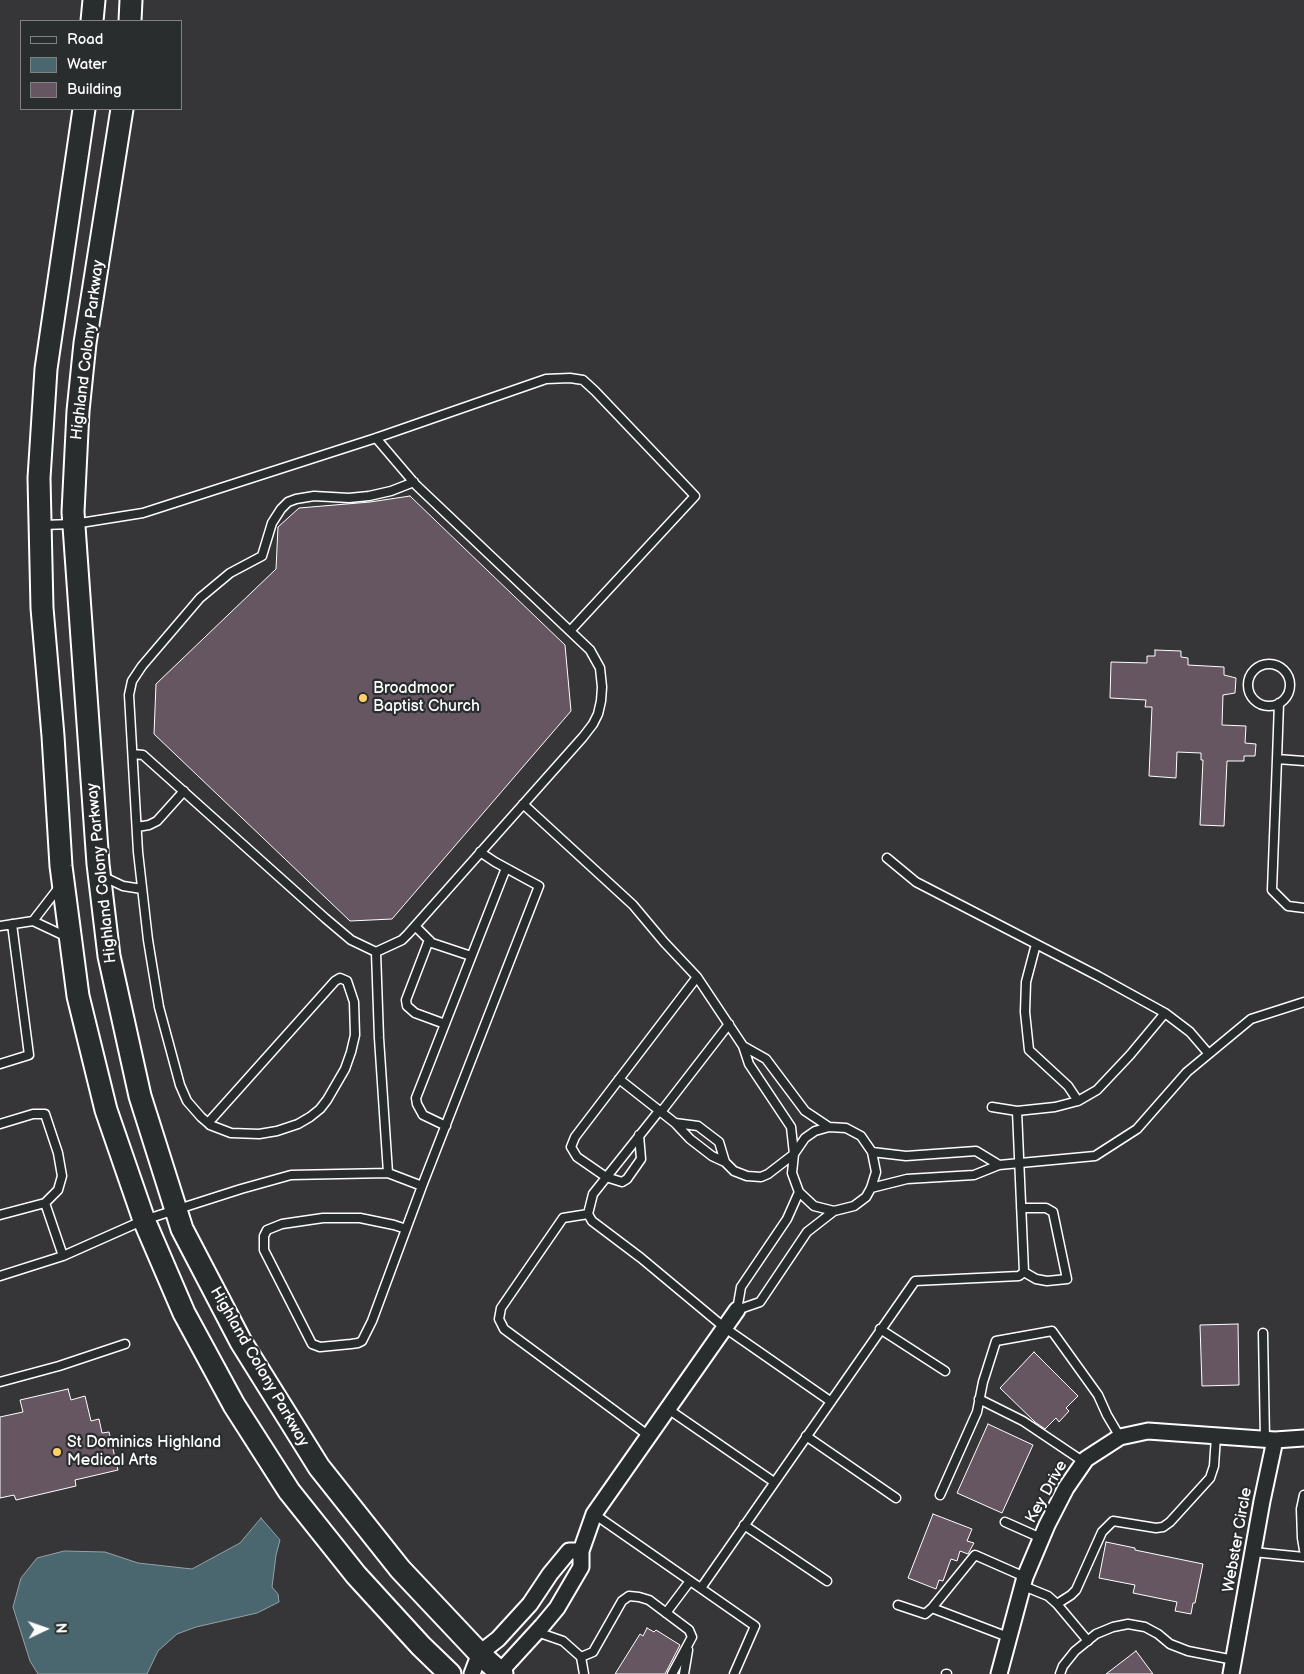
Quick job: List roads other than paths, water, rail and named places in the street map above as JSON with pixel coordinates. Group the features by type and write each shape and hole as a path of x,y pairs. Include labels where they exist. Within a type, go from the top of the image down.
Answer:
{"street":[{"path":"92,20 94,0"},
{"path":"130,20 131,0"},
{"path":"84,110 46,369 39,478 42,608 63,882 78,996 106,1110 144,1220 184,1313 234,1405 289,1491 356,1575 421,1646 450,1674"},
{"name":"Highland Colony Parkway","path":"122,110 85,343 78,411 73,512 98,866 109,956 140,1096 182,1229 241,1342 319,1467 400,1569 500,1674"},
{"path":"500,1674 557,1608 581,1567 581,1551 594,1514 737,1310"},
{"name":"Key Drive","path":"998,1674 1023,1581 1041,1538 1066,1488 1086,1459 1120,1437 1148,1431 1270,1440"},
{"path":"1270,1440 1304,1438"},
{"name":"Webster Circle","path":"1232,1667 1253,1552 1270,1440"},
{"path":"472,1674 480,1653 498,1639 530,1604 550,1574 569,1552 581,1551"}],"lane":[{"path":"40,525 74,524 144,513 376,438 546,379 570,378 583,380 595,390 695,496 570,631"},
{"path":"376,438 414,482 590,650 600,668 602,687 598,714 583,737 402,940 376,952"},
{"path":"208,1124 335,980 340,978 347,981 354,1002 355,1035 342,1075 320,1109 298,1124 277,1131 259,1134 231,1133 219,1130 208,1124 187,1102 180,1085 159,1007 149,948 137,827 129,695 135,673 200,598 230,573 262,556 272,523 288,502 304,497 349,498 369,496 391,491 414,482"},
{"path":"1271,664 1282,669 1286,674 1290,686 1284,700 1279,703 1270,706 1262,705 1250,695 1248,688 1249,680 1257,668 1271,664"},
{"path":"1279,703 1272,890 1288,906 1304,908"},
{"path":"133,754 144,755 325,918 352,940 376,952"},
{"path":"1277,760 1304,761"},
{"path":"137,827 149,825 157,821 184,792"},
{"path":"523,804 633,905 696,977 743,1046 749,1064 791,1127 794,1154 792,1173 798,1192 814,1206 834,1211"},
{"path":"406,1229 377,1221 342,1217 282,1224 267,1230 263,1243 264,1250 312,1344 320,1347 358,1343 362,1341 372,1321 422,1186 539,886 480,852"},
{"path":"887,858 916,882 1165,1013 1190,1032 1208,1054"},
{"path":"98,866 101,876 112,882 142,889"},
{"path":"446,1126 423,1115 416,1098 506,868"},
{"path":"33,921 63,882"},
{"path":"0,926 33,921 70,939"},
{"path":"0,1064 29,1055 12,924"},
{"path":"415,926 429,940 471,956"},
{"path":"429,940 406,1000 407,1006 415,1013 445,1024"},
{"path":"1036,944 1026,982 1025,1012 1029,1050 1068,1086 1078,1101"},
{"path":"376,952 379,1038 388,1173"},
{"path":"640,1135 641,1159 627,1179 622,1182 606,1177 576,1157 571,1147 575,1137 696,977"},
{"path":"872,1188 907,1179 974,1175 999,1165 1095,1156 1137,1129 1187,1072 1251,1019 1304,1002"},
{"path":"992,1107 1017,1111 1055,1107 1078,1101 1097,1090 1130,1055 1165,1013"},
{"path":"729,1024 592,1194 588,1214 592,1221 641,1258 725,1328 830,1401"},
{"path":"743,1046 766,1059 805,1111 829,1126 846,1128 861,1136 872,1152 876,1172 872,1188 866,1197 854,1206 834,1211 807,1232 760,1302 737,1310 740,1287 787,1219 798,1192"},
{"path":"619,1079 675,1123 690,1139 712,1156 725,1162 734,1171 747,1176 768,1174 794,1154 805,1138 815,1131 829,1126"},
{"path":"1017,1111 1024,1272"},
{"path":"0,1124 33,1114 45,1114 58,1153 62,1176 58,1190 44,1203 0,1215"},
{"path":"675,1123 698,1126 719,1142 725,1162"},
{"path":"872,1152 906,1156 976,1151 999,1165"},
{"path":"0,1276 63,1256 144,1220 241,1188 291,1175 388,1173 422,1186"},
{"path":"44,1203 63,1256"},
{"path":"1021,1208 1046,1208 1053,1212 1067,1279 1047,1281 1036,1279 1024,1272"},
{"path":"588,1214 563,1218 501,1308 500,1319 504,1329 649,1436"},
{"path":"700,1588 915,1280 1019,1276 1024,1272"},
{"path":"880,1329 945,1371"},
{"path":"940,1495 976,1412 996,1341 1052,1331 1098,1395 1120,1437"},
{"path":"1263,1333 1270,1440"},
{"path":"0,1382 59,1366 125,1344"},
{"path":"980,1399 1023,1421 1084,1462"},
{"path":"668,1409 774,1482"},
{"path":"806,1436 896,1498"},
{"path":"1057,1604 1076,1590 1102,1532 1113,1521 1156,1528 1163,1527 1170,1522 1210,1478 1214,1466 1216,1436"},
{"path":"1304,1495 1301,1509 1304,1550"},
{"path":"594,1514 755,1626 734,1674"},
{"path":"1005,1522 1041,1538"},
{"path":"744,1525 827,1582"},
{"path":"1253,1552 1304,1558"},
{"path":"898,1605 925,1614 975,1556 1048,1596 1088,1641"},
{"path":"666,1613 690,1581"},
{"path":"581,1656 593,1652 622,1601 629,1596 639,1597 649,1600 689,1630 692,1637 689,1645 672,1674"},
{"path":"932,1608 1008,1637"},
{"path":"1060,1674 1063,1666 1075,1651 1096,1634 1113,1627 1128,1624 1145,1626 1170,1644 1232,1667"},
{"path":"537,1632 563,1641 581,1656 584,1674"},
{"path":"684,1674 689,1645"}],"water":[{"path":"261,1518 280,1540 272,1587 278,1594 279,1602 257,1613 196,1627 177,1634 158,1651 147,1674 38,1674 30,1661 13,1607 21,1578 37,1558 64,1551 105,1552 138,1563 192,1569 240,1543"}],"place":[{"name":"Broadmoor Baptist Church","path":"363,698"},
{"name":"St Dominics Highland Medical Arts","path":"57,1452"}]}
